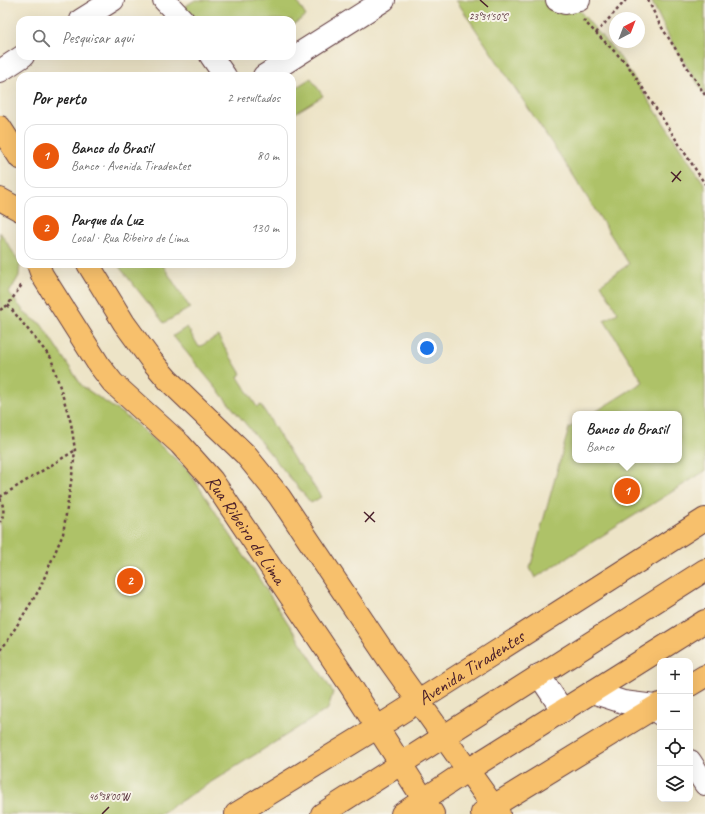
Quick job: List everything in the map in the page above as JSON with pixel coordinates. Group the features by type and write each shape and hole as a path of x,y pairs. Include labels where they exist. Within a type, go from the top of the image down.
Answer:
{"main road":[{"path":"0,127 16,152"},
{"path":"0,199 16,208"},
{"name":"Rua Ribeiro de Lima","path":"39,268 42,275 99,365 114,383 180,444 212,480 378,727 429,807"},
{"path":"90,268 124,322 151,360 173,384 245,454 279,496 418,702 468,770 491,811 657,709"},
{"name":"Avenida Tiradentes","path":"236,814 418,702 705,519"},
{"path":"322,814 705,570"},
{"path":"402,814 429,807 468,770 705,621"},
{"path":"693,683 705,676"}],"street":[{"path":"87,16 113,0"},
{"path":"164,0 179,16"},
{"path":"296,56 384,0"},
{"path":"0,71 17,60"},
{"path":"214,60 222,72"},
{"path":"270,72 289,60"},
{"path":"538,675 563,711"},
{"path":"592,692 623,702 657,708"},
{"path":"693,766 705,784"}],"path":[{"path":"596,33 626,0"},
{"path":"648,0 659,23 705,95"},
{"path":"567,1 627,64 705,184"},
{"path":"0,310 8,305 24,282"},
{"path":"0,650 6,643 39,590 63,534 75,450 71,423 51,358 8,305"},
{"path":"0,522 3,517 4,510 0,498 75,450"}],"green space":[{"path":"195,0 296,0 306,16 296,22 296,16 187,16 181,9"},
{"path":"456,0 570,0 609,45 609,48 612,48 619,56 705,185 705,471 535,578 530,568 569,428 572,426 572,463 682,463 682,411 597,411 643,382 604,320 618,313 601,284 629,264 575,178"},
{"path":"651,0 705,0 705,95 672,43"},
{"path":"311,78 323,96 296,113 296,87"},
{"path":"0,232 16,257 16,268 20,268 19,276 9,293 27,315 41,324 82,386 130,419 188,470 333,692 328,709 160,814 0,814"},
{"path":"120,268 165,268 190,308 164,323"},
{"path":"187,327 199,347 218,336 241,374 238,377 257,407 261,405 297,464 299,464 321,497 311,503 173,336"}],"place":[{"name":"Banco do Brasil","path":"627,491"},
{"name":"Parque da Luz","path":"130,581"}]}
